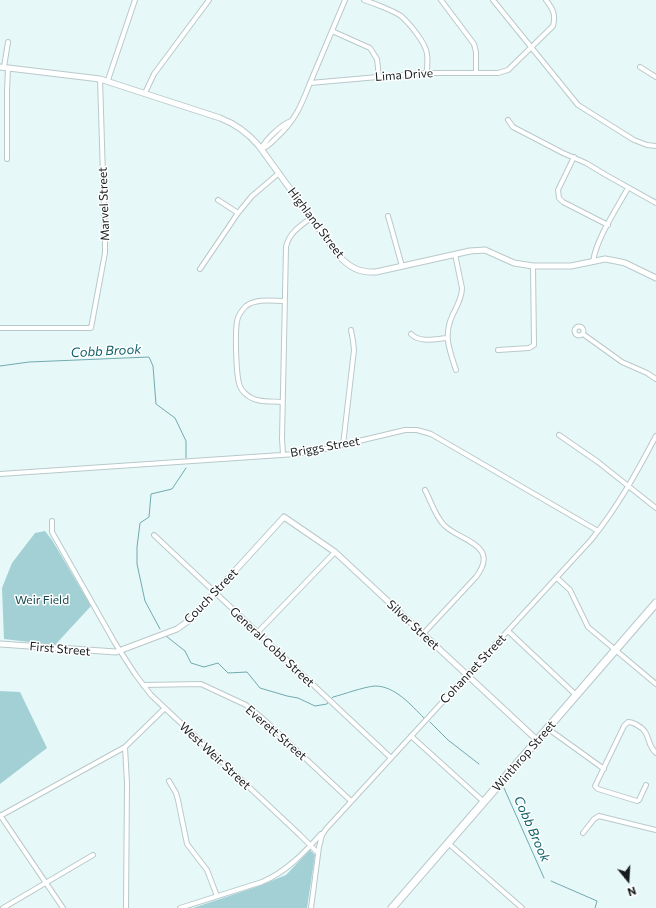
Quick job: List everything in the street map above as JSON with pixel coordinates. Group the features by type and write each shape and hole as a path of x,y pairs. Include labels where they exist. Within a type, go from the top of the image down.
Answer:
{"highway":[{"name":"Winthrop Street","path":"392,908 656,603"}],"street":[{"path":"108,80 135,0"},
{"path":"146,93 154,74 209,0"},
{"path":"261,149 263,144 286,123 291,121 299,109 345,0"},
{"path":"364,0 400,15 409,25 423,43 427,53 427,72"},
{"path":"441,0 474,44 476,52 476,73"},
{"path":"492,0 578,105 634,140 647,146 656,146"},
{"name":"Lima Drive","path":"310,82 427,72 504,72 532,48 553,26 555,21 554,12 546,0"},
{"path":"332,31 370,48 377,59 379,77"},
{"path":"6,159 7,91 4,67 8,42"},
{"name":"Highland Street","path":"4,67 108,80 229,122 245,132 261,149 338,255 351,267 360,271 371,272 475,250 485,250 514,263 533,266 571,266 605,259 625,263 656,278"},
{"path":"640,67 656,77"},
{"name":"Marvel Street","path":"0,328 91,328 105,254 106,241 100,79"},
{"path":"508,120 513,127 586,163 656,203"},
{"path":"574,157 559,188 558,196 563,202 608,225"},
{"path":"200,269 238,213 252,196 279,173"},
{"path":"593,262 595,253 608,225 628,188"},
{"path":"218,200 238,213"},
{"path":"388,216 402,266"},
{"path":"283,454 282,402 287,242 294,231 311,218"},
{"path":"455,254 462,293 452,317 447,338 456,370"},
{"path":"498,350 529,348 534,345 533,266"},
{"path":"282,402 257,401 248,397 243,391 238,378 237,320 247,305 258,301 285,301"},
{"path":"343,445 354,350 350,330"},
{"path":"412,334 415,338 420,340 447,338"},
{"path":"583,334 622,362 647,372 656,379"},
{"name":"Briggs Street","path":"0,474 306,453 405,430 415,430 426,432 598,531"},
{"path":"559,435 629,485 648,503 656,508"},
{"name":"Cohannet Street","path":"311,908 318,853 321,839 326,829 557,578 598,531 629,485 656,436"},
{"path":"424,634 476,577 484,562 482,553 474,543 451,531 443,524 425,490"},
{"name":"Silver Street","path":"284,517 335,552 537,740"},
{"name":"Couch Street","path":"120,651 177,629 191,618 284,517"},
{"name":"West Weir Street","path":"52,521 52,532 120,651 143,684 164,709 318,853"},
{"name":"General Cobb Street","path":"154,535 391,758"},
{"path":"257,633 335,552"},
{"path":"557,578 570,590 588,627 656,684"},
{"path":"508,631 576,695"},
{"name":"First Street","path":"0,644 111,653 120,651"},
{"name":"Everett Street","path":"143,684 201,684 246,705 261,717 351,801"},
{"path":"62,908 0,816 125,747 164,709"},
{"path":"646,785 637,800 598,789 596,785 624,726 628,722 633,723 646,731 650,745 656,753"},
{"path":"547,728 604,769"},
{"path":"411,736 484,802"},
{"path":"125,747 127,783 126,908"},
{"path":"169,781 178,800 187,844 208,873 217,896"},
{"path":"583,833 592,820 598,816 612,818 656,830"},
{"path":"180,908 262,882 274,876 289,866 326,829"},
{"path":"448,843 522,908"},
{"path":"3,908 93,855"}],"green space":[{"name":"Weir Field","path":"45,531 52,540 91,606 55,645 4,639 2,588 12,563 35,533"},
{"path":"0,691 20,692 47,748 0,784"},
{"path":"310,850 315,855 307,908 193,908 259,886 286,875"}],"waterway":[{"name":"Cobb Brook","path":"0,366 29,362 149,357 153,366 156,404 175,418 186,441 186,458"},
{"name":"Cobb Brook","path":"160,629 145,601 137,564 137,547 140,523 149,517 151,494 172,489 186,468"},
{"name":"Cobb Brook","path":"166,636 185,651 191,663 204,667 218,663 228,673 247,672 260,688 298,698 315,706 327,704 329,701"},
{"name":"Cobb Brook","path":"331,699 333,697 365,688 375,686 382,687 389,689 402,697 424,718"},
{"name":"Cobb Brook","path":"430,722 448,740 479,764"},
{"name":"Cobb Brook","path":"504,788 544,878"},
{"name":"Cobb Brook","path":"551,881 597,901 595,908"}]}
